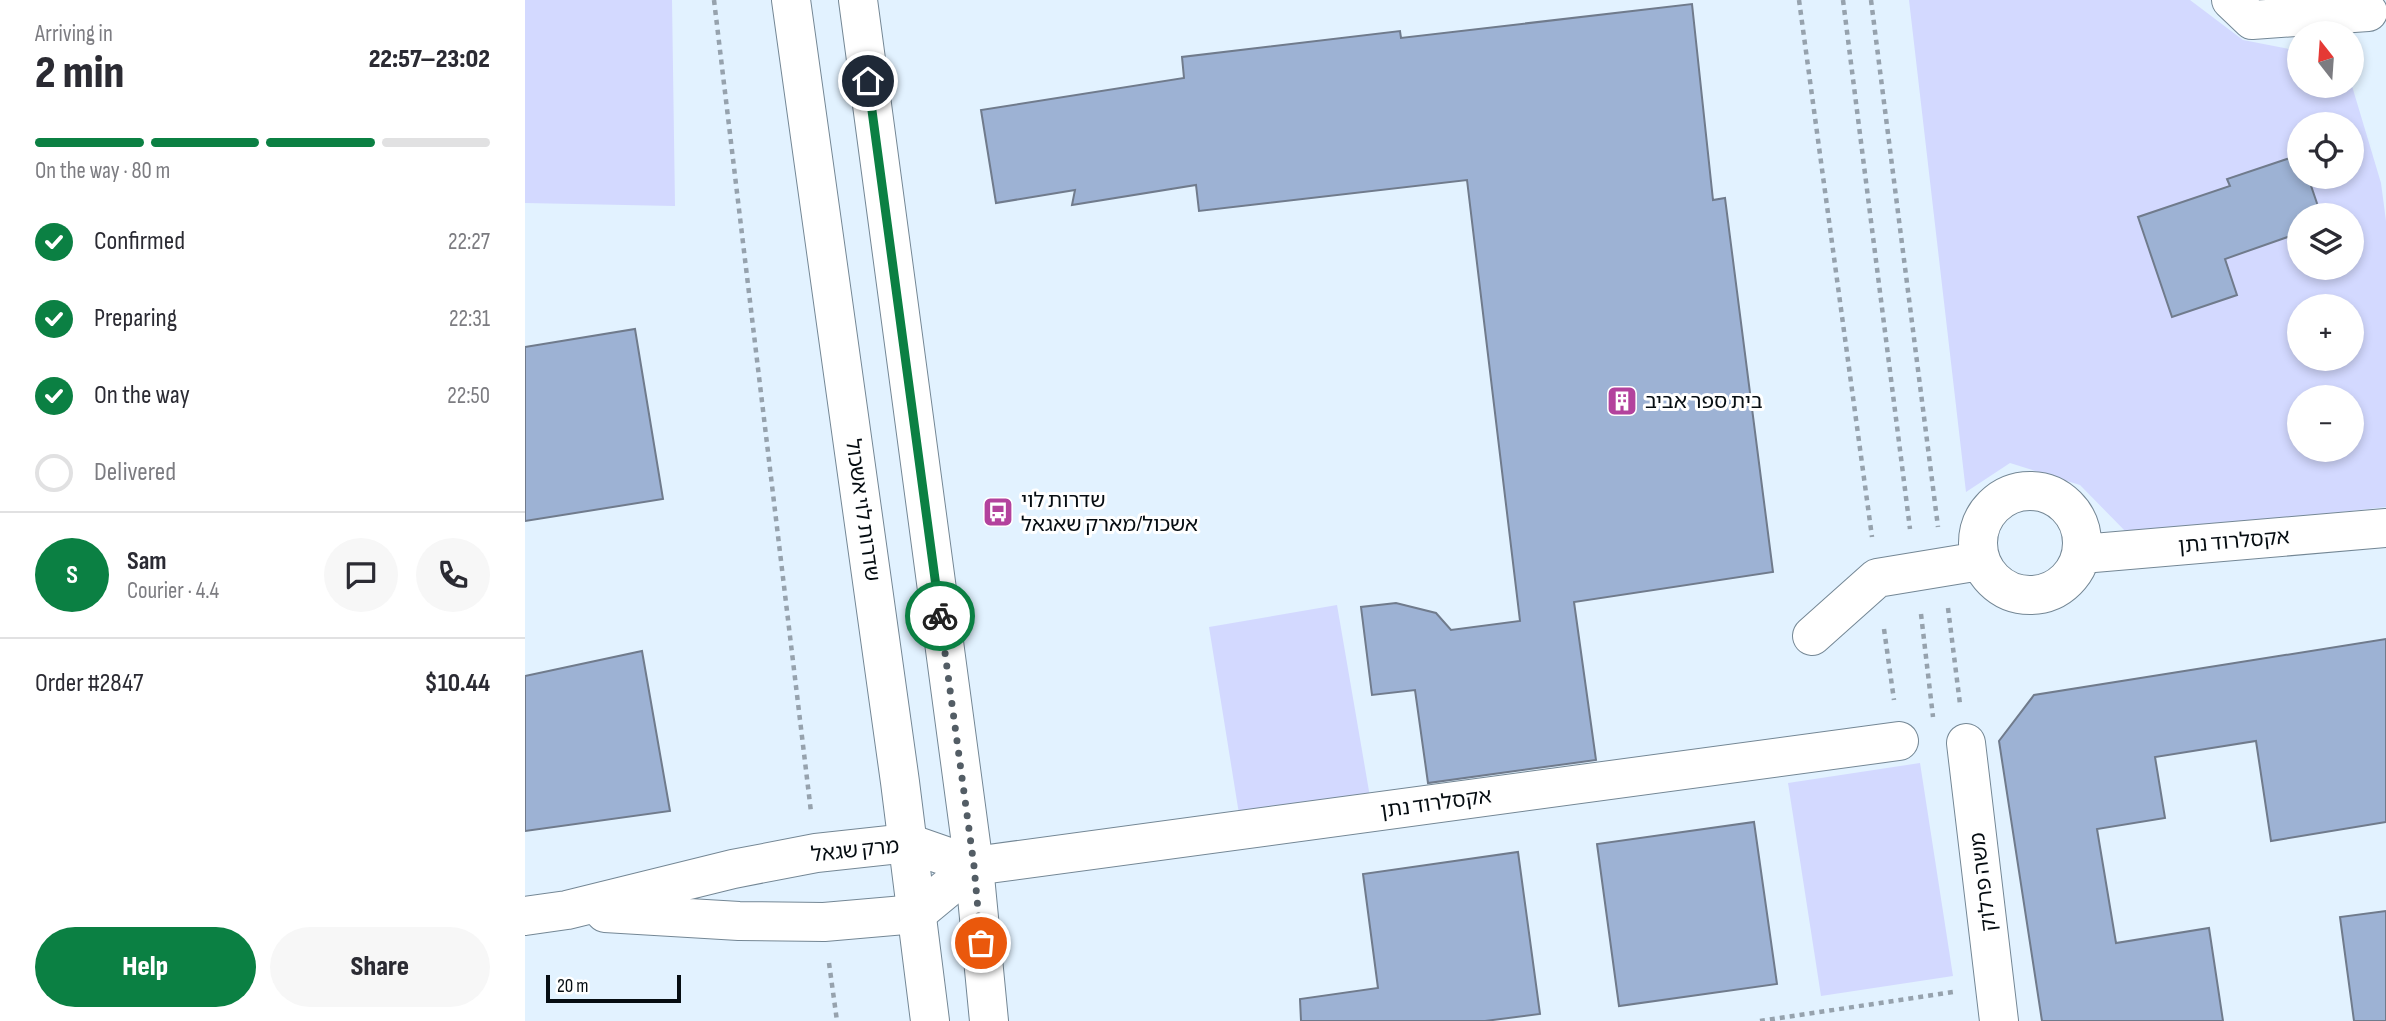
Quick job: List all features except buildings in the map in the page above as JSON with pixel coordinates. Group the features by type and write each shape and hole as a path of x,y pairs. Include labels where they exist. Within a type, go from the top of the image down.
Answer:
{"street":[{"name":"שדרות לוי אשכול","path":"792,0 930,1021"},
{"path":"857,0 974,866 989,1021"},
{"path":"2231,0 2252,20 2374,17"},
{"path":"2036,491 2053,496 2067,506 2078,520 2083,537 2075,570 2064,583 2050,592 2033,596 2016,594 2001,588 1988,576 1980,561 1977,544 1980,527 1988,511 2001,499 2018,492 2036,491"},
{"name":"אקסלרוד נתן","path":"2081,554 2386,528"},
{"path":"1812,636 1877,578 1980,561"},
{"name":"אקסלרוד נתן","path":"974,866 1899,741"},
{"name":"משה פרלוק","path":"1966,743 1997,1004"},
{"name":"מרק שגאל","path":"525,916 567,910 733,869 817,853 908,843 974,866"},
{"path":"916,914 974,866"},
{"name":"מרק שגאל","path":"567,910 739,921 824,922 916,914"}],"path":[{"path":"714,0 817,853"},
{"path":"1799,0 1899,741 1936,735 1929,570 1871,0"},
{"path":"1843,0 1929,570 1966,743"},
{"path":"824,922 837,1021"},
{"path":"1761,1021 1997,1004"}],"shaded area":[{"path":"525,0 672,0 675,206 525,203"},
{"path":"1909,0 2190,0 2243,40 2287,49 2287,98 2356,98 2360,112 2287,112 2287,189 2364,189 2364,126 2381,183 2386,221 2386,507 2130,536 2080,485 2010,463 1966,492"},
{"path":"1337,605 1370,797 1239,814 1209,627"},
{"path":"1920,763 1953,976 1821,996 1788,783"}],"way so far":[{"path":"940,616 974,866 981,943"}],"place":[{"name":"בית ספר אביב","path":"1622,401"},
{"name":"שדרות לוי אשכול/מארק שאגאל","path":"998,512"}],"route":[{"path":"868,81 940,616"}]}
